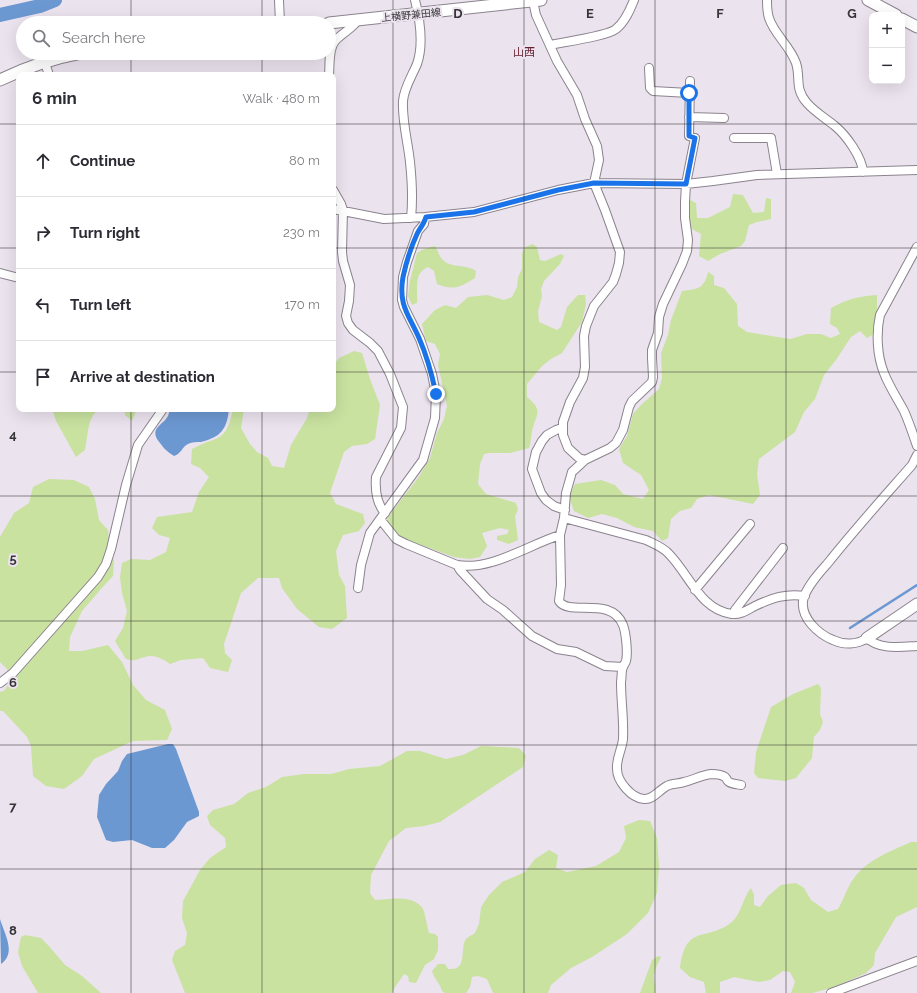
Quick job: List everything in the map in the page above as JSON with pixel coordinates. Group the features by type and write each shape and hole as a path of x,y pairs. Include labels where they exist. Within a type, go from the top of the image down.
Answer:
{"main road":[{"name":"上横野兼田線","path":"336,22 537,0"},
{"path":"868,0 890,12"},
{"path":"905,21 917,27"},
{"path":"19,72 56,60"},
{"path":"0,80 16,73"},
{"path":"867,638 917,604"}],"street":[{"path":"279,0 280,16"},
{"path":"411,218 412,180 403,114 403,100 405,90 420,51 421,39 415,0"},
{"path":"537,0 536,15 557,61 577,95 585,119 598,146 599,160 594,183 618,245 619,263 613,282 594,306 587,321 584,336 585,367 583,378 566,412 562,428 568,448 579,458 585,460"},
{"path":"550,44 584,38 615,30 630,11 634,0"},
{"path":"767,0 769,19 795,62 798,87 801,95 816,113 836,127 847,140 862,166 863,172"},
{"path":"336,40 354,26 358,20"},
{"path":"329,72 330,60"},
{"path":"45,63 48,72"},
{"path":"649,68 650,88 653,91 689,93"},
{"path":"690,81 689,136 695,138 686,184 685,210 688,240 687,251 663,304 659,317 658,333 652,350 652,382 632,401 623,430 616,443 610,448 585,460 572,472 568,481 565,514 560,535 561,585 559,601 565,606 602,608 610,611 620,619 624,626 626,661 623,667 621,681 623,739 617,770 619,778 632,794 644,799 650,798 667,786 709,774 721,775 725,777 728,782 740,785"},
{"path":"689,117 724,118"},
{"path":"734,138 771,138 777,174"},
{"path":"336,209 384,219 426,217 474,212 558,190 594,183 686,184 757,175 917,170"},
{"path":"336,195 343,210 342,252 350,285 346,316 353,330 378,351 390,374 403,407 401,428 376,477 377,496 380,508 396,539 463,566 491,563 508,557 544,540 560,535"},
{"path":"358,588 367,541 370,533 424,460 435,418 436,394 432,374 420,339 402,300 403,277 407,262 418,231 424,224 426,217"},
{"path":"917,247 880,315 878,337 879,356 883,372 904,412 917,446"},
{"path":"0,273 16,277"},
{"path":"0,683 13,673 94,583 102,570 111,549 126,485 138,445 161,412"},
{"path":"562,428 547,435 542,441 536,452 532,469 541,493 546,500 565,514 646,540 659,546 668,553 679,566 695,590 715,608 724,613 740,614 781,595 796,594 805,596"},
{"path":"917,455 912,465 840,548 817,577 805,596 804,608 806,617 813,626 832,640 851,644 861,642 867,638 872,643 883,646 917,646"},
{"path":"695,590 750,524"},
{"path":"733,614 784,548"},
{"path":"458,565 460,570 488,599 532,636 556,649 576,652 605,666 623,667"},
{"path":"831,993 917,961"}],"green space":[{"path":"733,194 743,195 753,213 764,212 766,198 771,199 771,219 749,225 745,241 741,246 720,254 708,261 699,256 701,234 690,228 688,211 690,200 696,203 697,218 708,218 730,207"},
{"path":"533,244 537,247 540,260 545,261 561,254 564,256 560,264 544,281 541,289 542,296 538,311 539,322 557,330 561,327 567,307 578,295 585,295 586,304 582,322 562,353 542,366 527,384 527,397 537,409 537,416 532,431 529,448 510,453 484,454 480,464 478,484 486,494 516,503 518,510 515,516 518,540 509,544 497,540 497,536 507,534 509,530 500,528 482,533 487,546 480,557 470,559 454,557 399,537 389,524 387,518 418,478 430,458 447,406 438,365 440,354 435,344 426,341 422,324 435,310 445,305 456,308 468,297 487,295 504,300 512,297 517,287 518,277 522,269 522,253 525,247"},
{"path":"435,246 440,257 446,262 468,267 476,271 475,278 457,287 452,288 443,286 437,284 434,271 428,267 420,273 418,277 417,303 412,305 408,296 417,253"},
{"path":"708,272 714,276 714,285 724,288 737,304 738,326 747,332 790,339 807,334 821,334 831,338 840,334 837,328 830,324 831,308 854,298 877,295 874,334 867,338 860,331 851,337 824,375 815,399 804,412 795,432 759,459 757,474 760,495 753,504 709,495 697,499 691,508 680,511 671,519 668,538 662,541 653,531 634,527 617,518 602,514 588,518 574,511 569,497 575,484 601,480 615,485 623,494 643,499 649,490 641,475 623,463 619,449 627,436 633,414 659,389 662,378 661,353 682,291 700,287"},
{"path":"354,351 362,353 380,405 375,439 367,444 352,446 344,452 330,493 336,504 363,514 365,523 359,531 343,535 336,551 339,575 345,586 347,618 332,629 319,627 297,609 282,588 279,578 258,578 241,593 224,644 225,653 232,660 228,672 210,668 203,658 181,660 170,664 152,656 134,660 126,659 115,641 123,628 127,611 122,593 120,577 122,563 131,559 150,560 166,552 170,538 159,535 152,528 157,517 192,512 199,492 209,477 200,468 191,464 192,449 220,437 227,428 232,412 244,412 241,428 250,444 257,452 268,458 272,466 284,468 291,445 309,412 336,412 336,362 339,358"},
{"path":"53,412 96,412 90,422 85,450 76,457 56,421"},
{"path":"124,412 136,412 132,421 125,415"},
{"path":"49,479 74,480 89,487 95,499 99,520 108,530 109,541 105,554 114,560 113,576 82,611 70,637 69,651 82,651 108,645 122,662 133,685 146,700 165,710 172,729 167,740 133,741 94,759 82,776 64,789 46,786 33,776 31,746 27,737 3,711 0,711 0,692 4,691 10,682 7,669 0,662 0,537 14,513 29,503 33,487"},
{"path":"818,684 821,688 820,714 823,722 820,730 814,737 812,758 796,778 785,781 758,778 754,773 756,752 771,707 793,694"},
{"path":"481,746 519,748 526,756 523,767 440,822 406,828 389,841 371,875 370,893 375,900 401,898 414,901 423,909 429,933 435,934 438,937 438,950 434,959 425,965 416,983 409,982 408,976 404,974 392,993 185,993 172,960 175,951 185,945 187,933 182,918 183,901 200,870 210,858 226,847 225,838 210,825 207,816 213,810 234,804 248,793 266,787 282,777 304,774 331,774 349,769 380,766 407,751 420,751 446,759 463,755"},
{"path":"639,820 650,821 657,838 659,866 657,893 648,913 627,934 592,957 571,968 551,985 548,993 493,993 487,979 478,976 472,977 470,987 466,993 445,993 442,991 432,971 438,964 445,964 448,969 455,969 459,966 465,942 467,938 475,933 479,924 481,907 489,895 502,882 525,872 535,859 549,850 558,855 556,868 567,872 596,866 619,852 626,838 624,826"},
{"path":"911,842 917,842 917,907 896,917 875,953 874,965 866,973 835,987 812,993 791,993 795,982 790,972 783,971 770,980 759,982 734,977 720,982 720,993 706,993 704,982 690,977 680,968 687,944 699,936 715,931 733,921 751,888 754,895 754,905 760,907 768,896 781,885 796,883 804,888 811,900 828,912 838,909 847,889 859,872 866,866 872,861"},
{"path":"25,935 41,938 65,965 82,976 101,993 38,993 22,966 18,952 21,937"},
{"path":"658,956 661,957 654,973 655,993 640,993 652,960"}],"water":[{"path":"169,412 229,412 225,427 218,435 208,440 188,444 174,456 162,445 156,437 155,432"},
{"path":"173,744 176,749 199,812 199,816 187,822 174,840 165,848 152,848 132,840 113,842 106,840 97,817 99,795 106,784 118,771 127,754"},
{"path":"0,919 9,949 6,959 1,964"}],"waterway":[{"path":"0,15 40,6 55,0"},
{"path":"850,628 917,585"}],"district":[{"name":"山西","path":"524,52"}],"route":[{"path":"436,394 432,374 420,339 402,300 403,277 407,262 415,238 418,231 424,224 426,217 474,212 558,190 594,183 686,184 688,166 695,138 689,136 689,93"}]}
